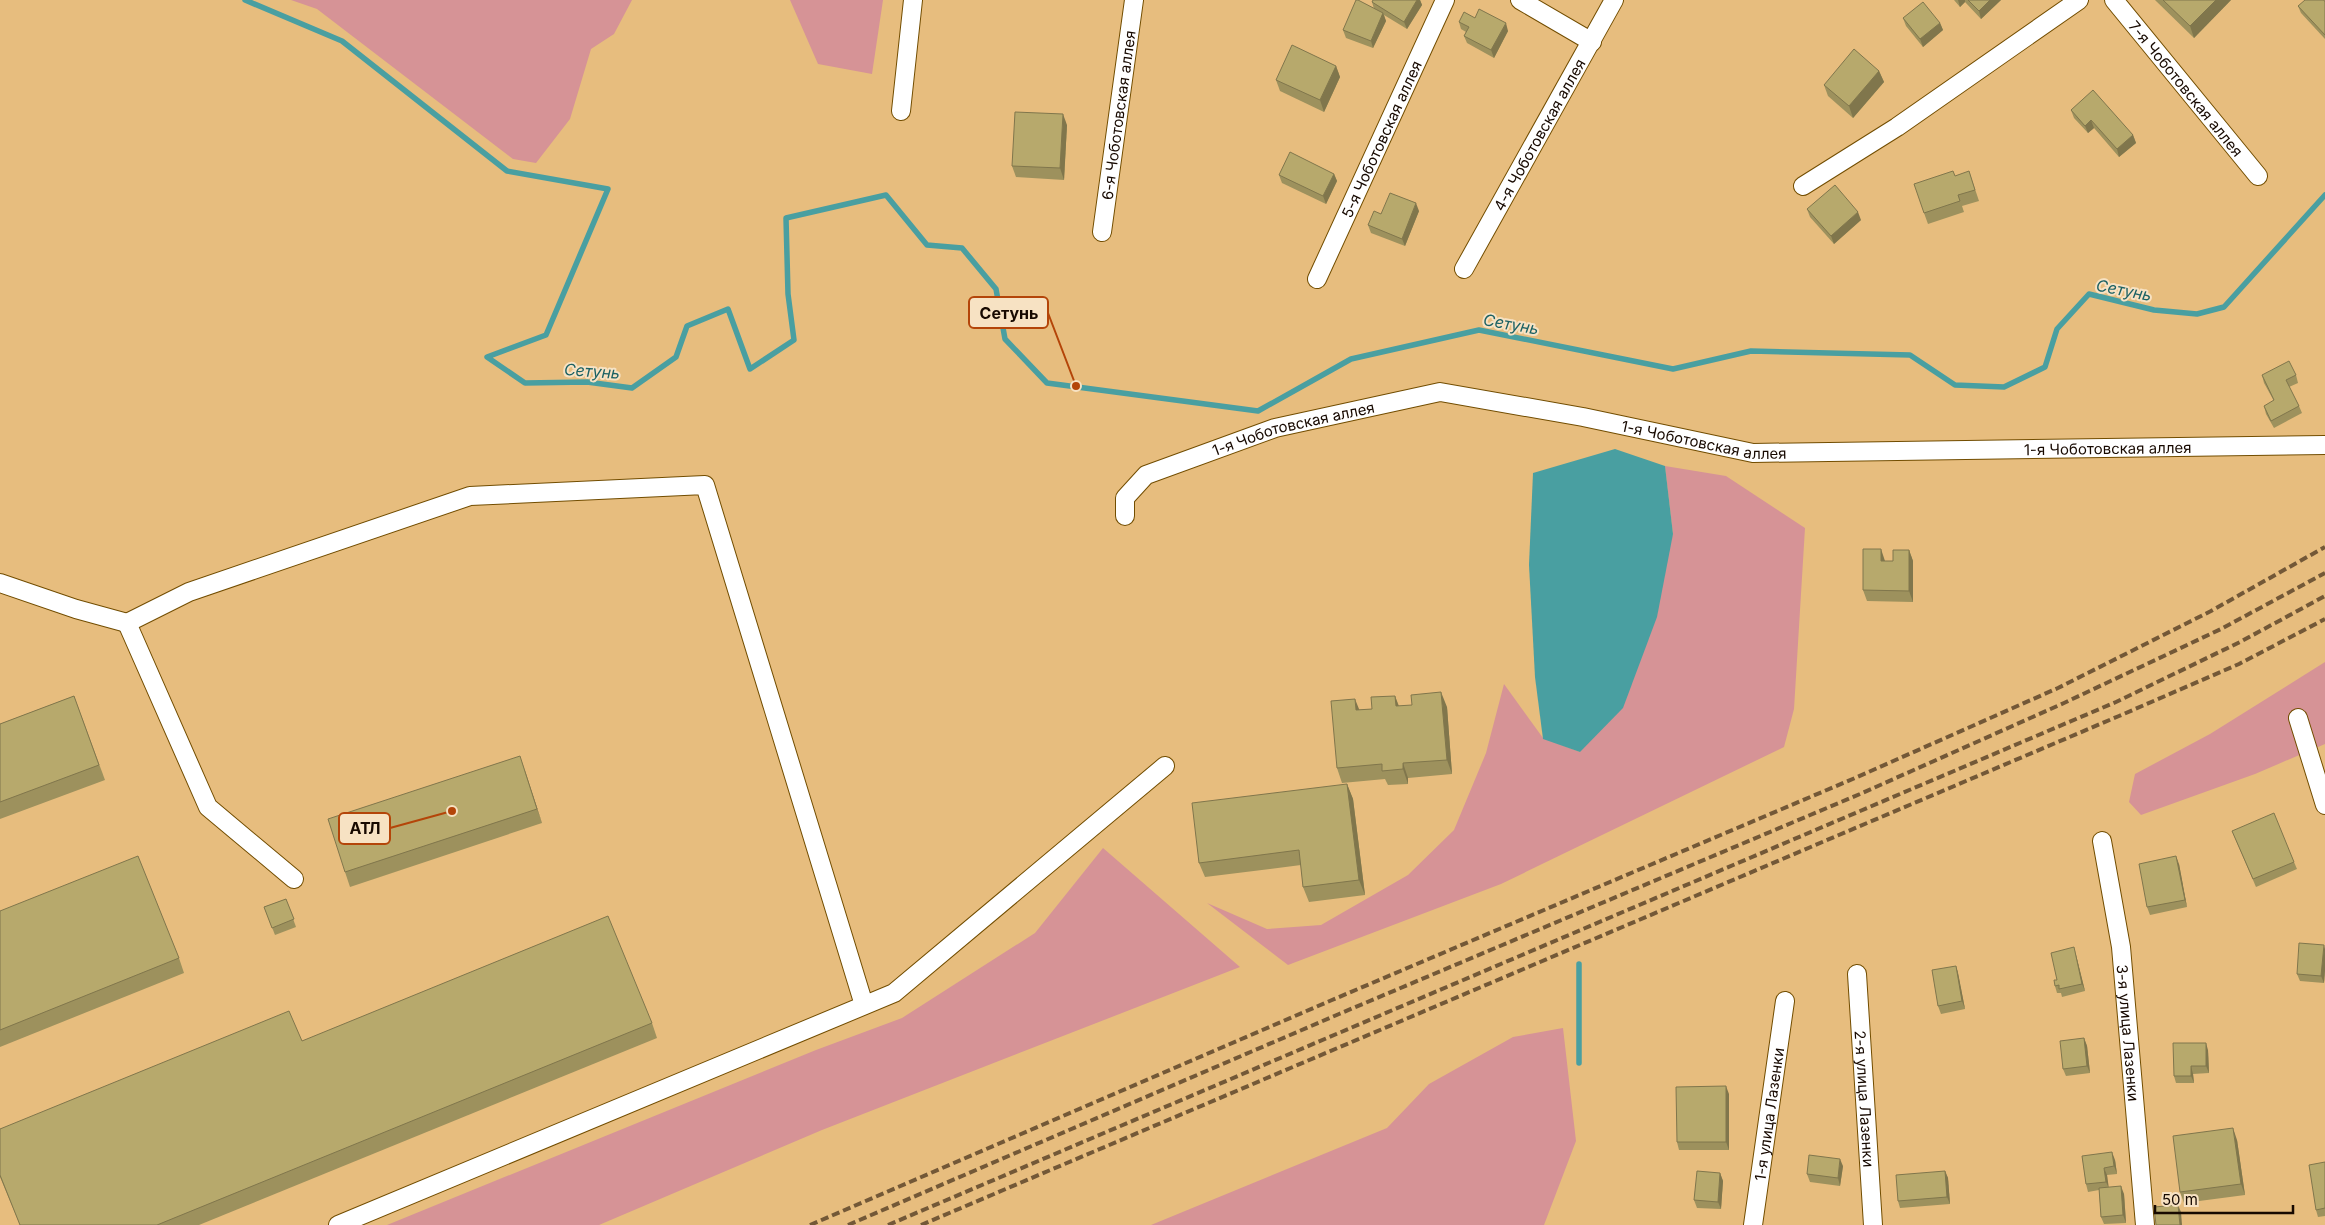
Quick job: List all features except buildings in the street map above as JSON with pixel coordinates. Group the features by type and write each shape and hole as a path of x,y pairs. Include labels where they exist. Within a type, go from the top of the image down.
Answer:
{"street":[{"path":"901,111 914,0"},
{"name":"6-я Чоботовская аллея","path":"1102,232 1134,0"},
{"name":"5-я Чоботовская аллея","path":"1317,278 1445,0"},
{"path":"1520,0 1592,42"},
{"name":"4-я Чоботовская аллея","path":"1464,269 1614,0"},
{"path":"1803,186 1897,127 2079,0"},
{"name":"7-я Чоботовская аллея","path":"2114,0 2258,176"},
{"name":"1-я Чоботовская аллея","path":"1125,516 1125,498 1146,475 1275,428 1440,392 1583,417 1753,453 2325,445"},
{"path":"0,583 76,609 127,623 189,592 470,496 704,485 864,1005"},
{"path":"127,623 208,807 294,879"},
{"path":"2298,718 2325,804"},
{"path":"338,1225 894,993 1165,766"},
{"name":"3-я улица Лазенки","path":"2102,841 2121,947 2145,1225"},
{"name":"2-я улица Лазенки","path":"1856,974 1873,1225"},
{"name":"1-я улица Лазенки","path":"1753,1225 1785,1001"}],"shaded area":[{"path":"291,0 632,0 614,34 591,49 570,119 536,163 513,159 317,9"},
{"path":"790,0 883,0 872,74 818,64"},
{"path":"1665,466 1726,476 1805,528 1794,709 1784,747 1501,884 1288,965 1207,903 1267,929 1321,925 1408,875 1454,830 1486,753 1504,684 1543,738 1580,752 1673,534"},
{"path":"2325,662 2325,744 2255,774 2141,815 2129,802 2135,774 2210,734"},
{"path":"1103,848 1240,967 822,1130 599,1225 387,1225 816,1050 902,1018 1035,933"},
{"path":"1563,1028 1576,1141 1544,1225 1151,1225 1387,1128 1429,1084 1513,1037"}],"water":[{"path":"1615,449 1665,466 1673,534 1657,617 1623,708 1580,752 1543,739 1535,677 1529,565 1533,473"}],"waterway":[{"name":"Сетунь","path":"245,0 342,41 507,171 608,189 546,335 487,357 525,383 587,382 632,388 676,357 687,326 728,309 750,369 794,340 788,294 786,218 886,195 927,245 962,248 996,289 1005,339 1047,383 1258,411 1351,359 1479,330 1673,369 1751,351 1910,355 1955,385 2004,387 2045,367 2057,329 2089,294 2154,310 2197,314 2224,307 2325,195"},
{"path":"1579,964 1579,1063"}],"railway":[{"path":"810,1225 1332,1000 1855,778 2058,688 2211,611 2325,547"},
{"path":"848,1225 1339,1014 1860,794 2064,703 2221,629 2325,573"},
{"path":"888,1225 2116,702 2240,642 2325,596"},
{"path":"921,1225 2119,716 2239,664 2325,619"}],"place":[{"name":"Сетунь","path":"1076,386"},
{"name":"АТЛ","path":"452,811"}]}
